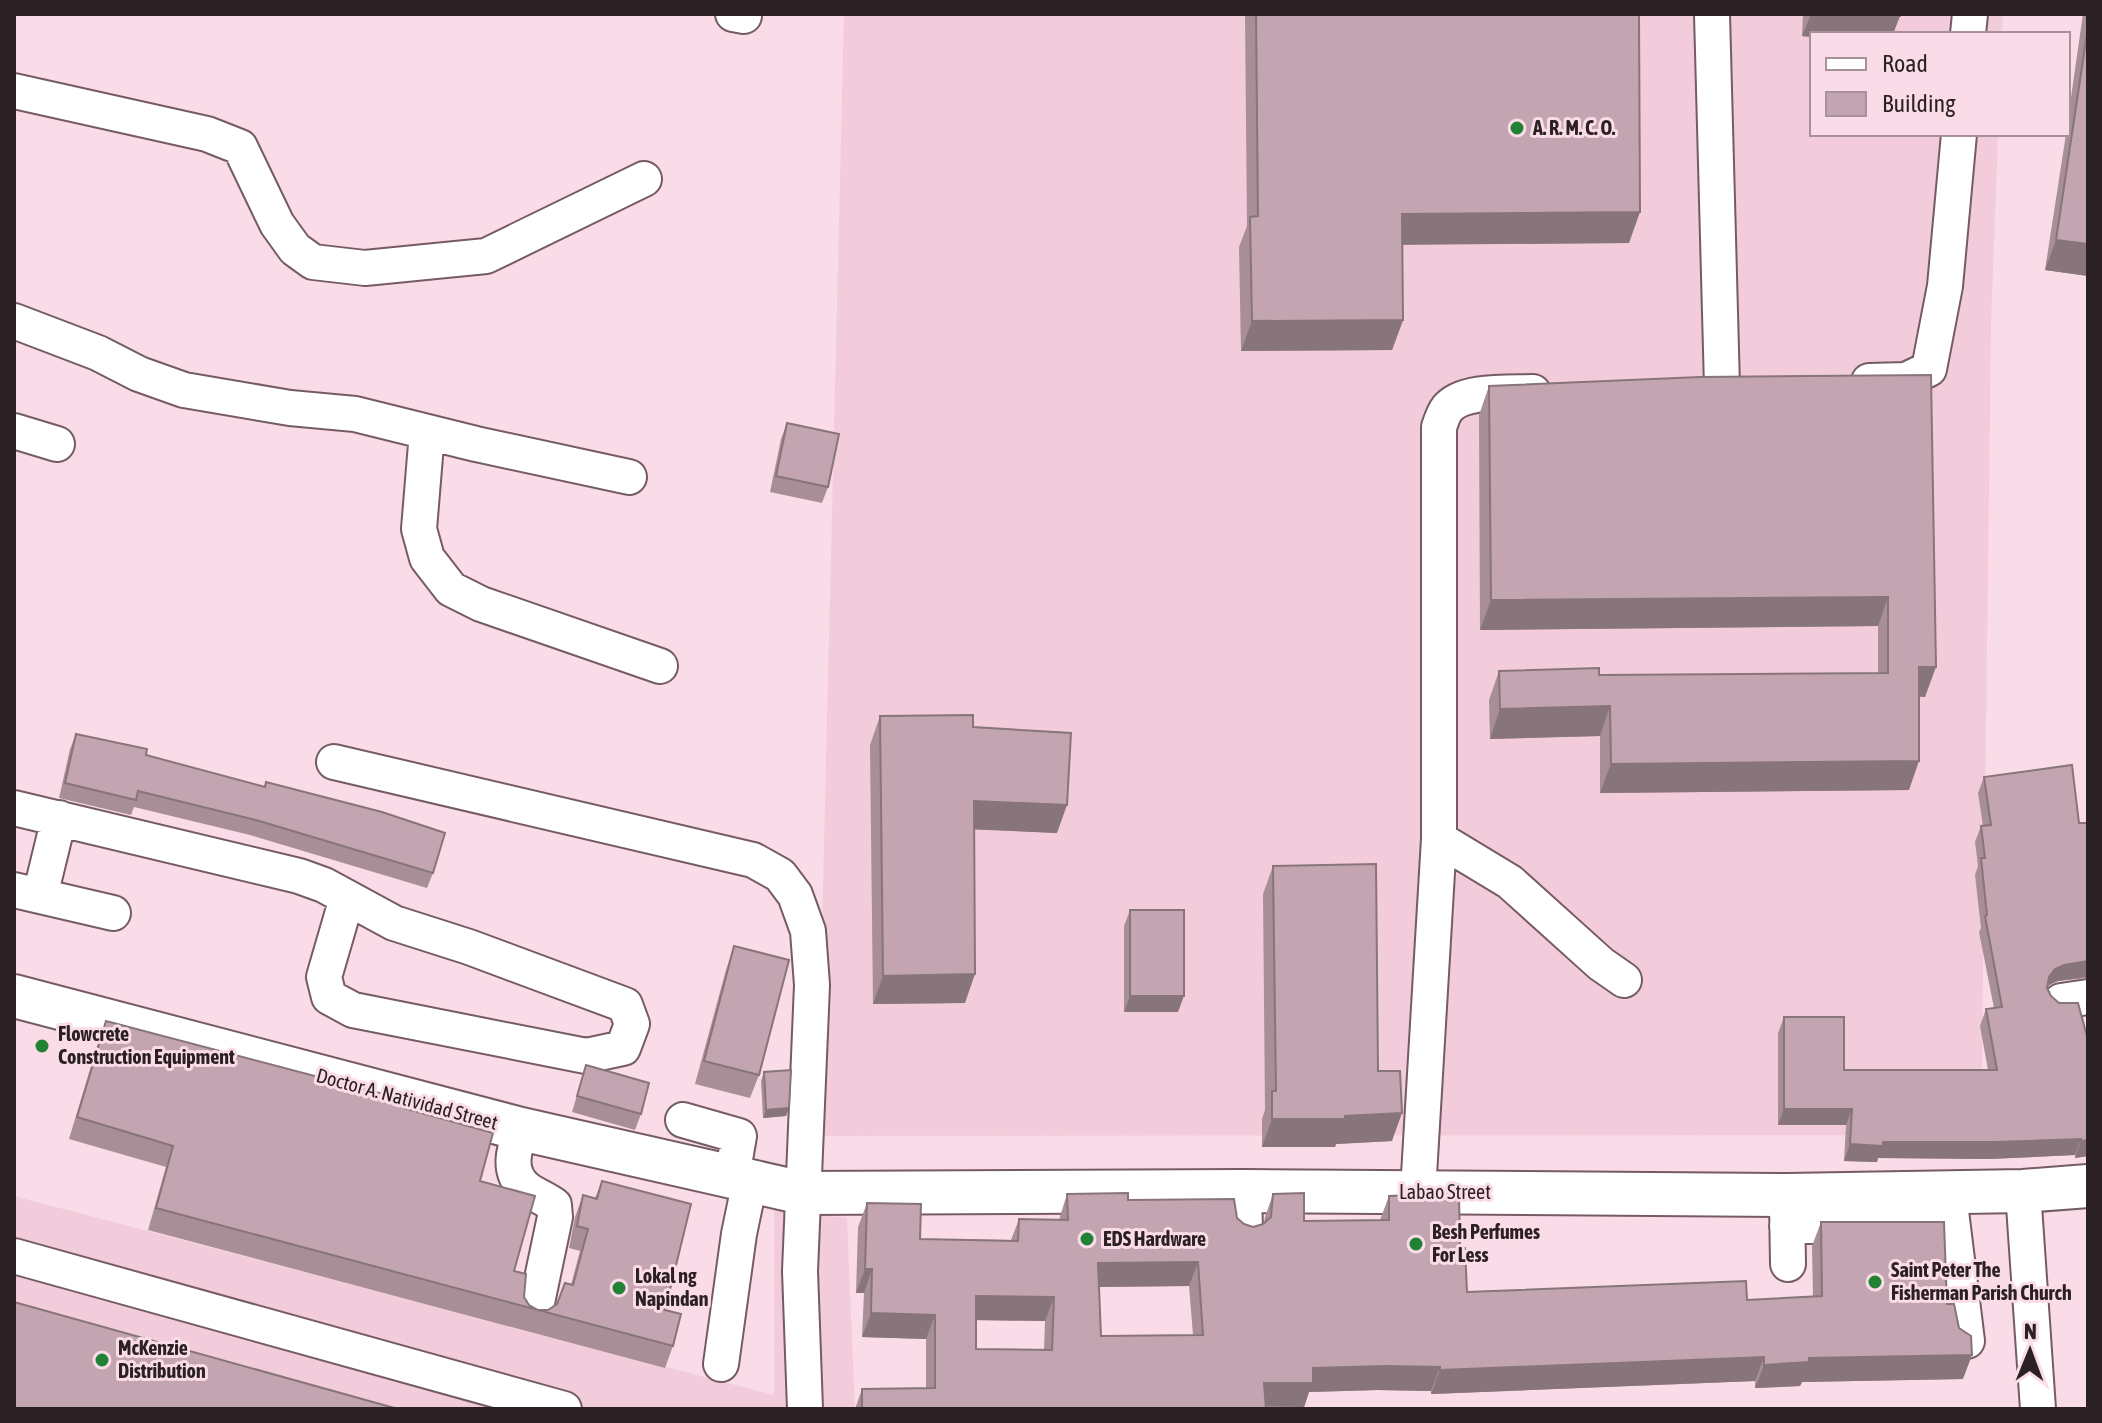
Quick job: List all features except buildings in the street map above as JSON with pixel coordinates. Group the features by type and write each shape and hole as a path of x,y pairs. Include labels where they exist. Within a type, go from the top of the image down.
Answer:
{"main road":[{"name":"Doctor A. Natividad Street","path":"14,996 521,1129 803,1193"},
{"name":"Labao Street","path":"803,1193 1245,1211 1418,1192 1787,1211 1950,1209 2023,1191 2088,1186"}],"street":[{"path":"1712,14 1722,387"},
{"path":"14,91 207,134 240,147 277,224 295,249 313,262 365,268 486,256 644,179"},
{"path":"1845,382 1906,380 1929,369 1945,286 1959,136"},
{"path":"14,321 184,390 290,408 355,414 629,477"},
{"path":"1418,1192 1439,839 1439,427 1446,409 1459,399 1487,393 1565,391"},
{"path":"14,431 57,444"},
{"path":"427,432 419,529 427,558 451,589 481,604 660,666"},
{"path":"334,762 753,860 780,875 795,895 808,931 812,985 800,1271 805,1409"},
{"path":"14,808 299,876 347,898 394,923 625,1005 632,1024 623,1048 586,1056 353,1010 341,1004 329,997 324,977 347,898"},
{"path":"59,818 27,893 113,913"},
{"path":"1439,839 1510,882 1601,964 1624,980"},
{"path":"683,1120 739,1136 739,1234 721,1364"},
{"path":"521,1129 514,1148 513,1166 526,1189 554,1205 555,1217 535,1312"},
{"path":"2023,1191 2038,1409"},
{"path":"1950,1209 1967,1341"},
{"path":"1787,1211 1788,1264"},
{"path":"14,1256 564,1409"}],"shaded area":[{"path":"844,14 2003,14 2002,32 1810,32 1810,136 1998,136 1991,327 1981,1135 817,1136"},
{"path":"14,1196 774,1395 774,1210 847,1218 855,1409 14,1409"}],"place":[{"name":"A. R. M. C. O.","path":"1517,128"},
{"name":"Flowcrete Construction Equipment","path":"42,1046"},
{"name":"EDS Hardware","path":"1087,1239"},
{"name":"Besh Perfumes For Less","path":"1416,1244"},
{"name":"Saint Peter The Fisherman Parish Church","path":"1875,1282"},
{"name":"Lokal ng Napindan","path":"619,1288"},
{"name":"McKenzie Distribution","path":"102,1360"}]}
